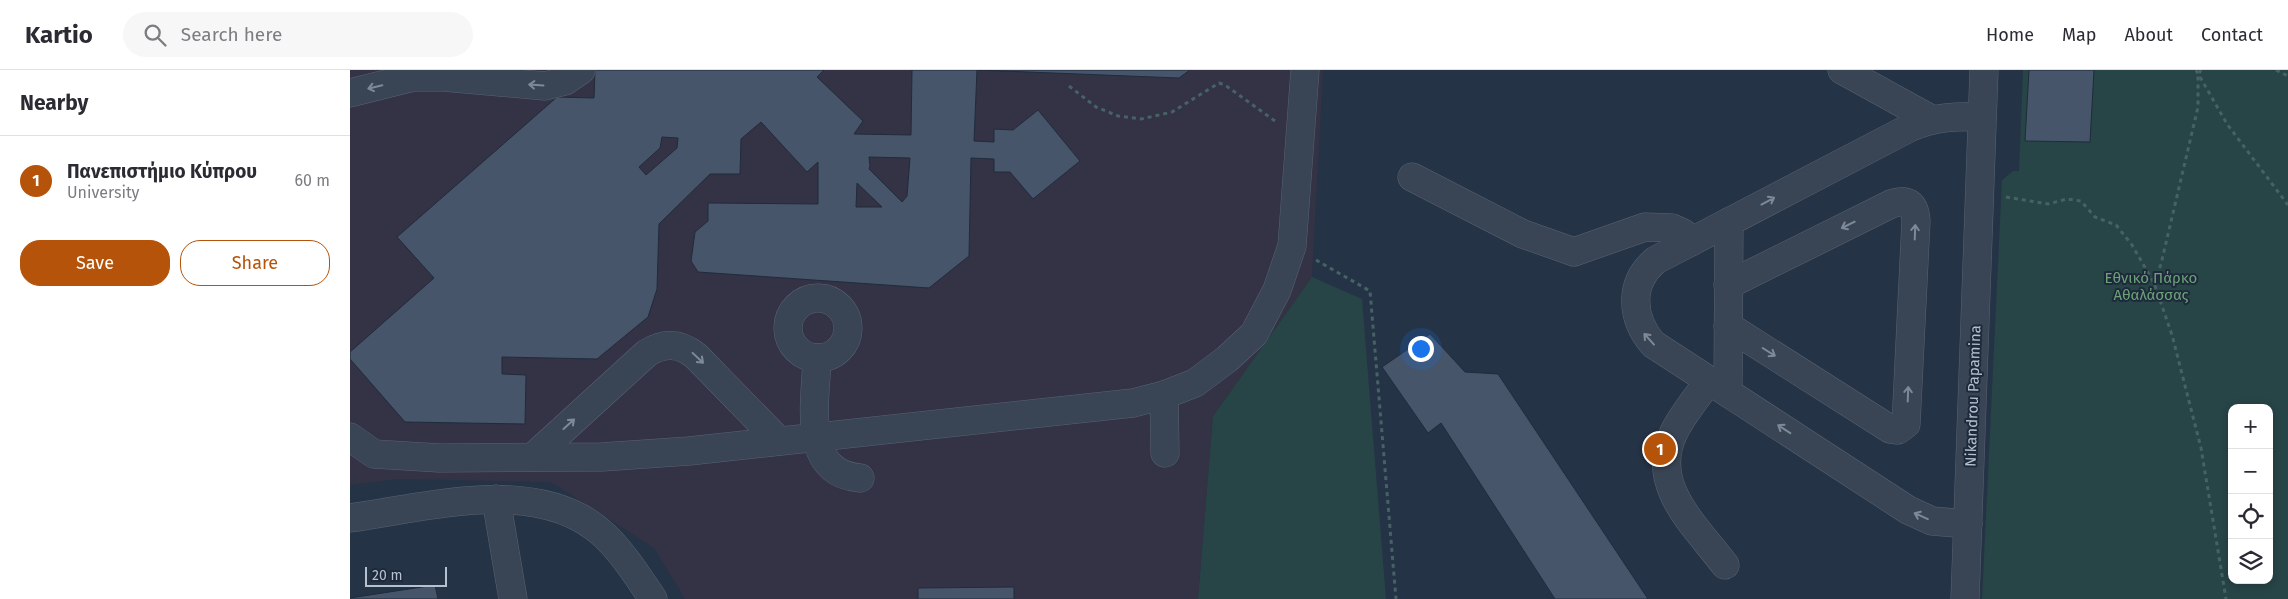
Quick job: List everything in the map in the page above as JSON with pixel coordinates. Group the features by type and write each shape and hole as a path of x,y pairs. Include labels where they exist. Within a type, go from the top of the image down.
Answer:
{"street":[{"path":"350,92 414,73 544,86 566,81 581,70"},
{"path":"350,437 374,454 439,458 602,457 779,441 1133,403 1195,384 1227,359 1254,334 1277,290 1292,246 1305,70"},
{"path":"1842,70 1930,119"},
{"name":"Nikandrou Papamina","path":"1965,599 1984,70"},
{"path":"1968,524 1932,521 1908,510 1652,344 1638,322 1636,301 1640,282 1648,266 1656,260 1911,126 1930,119 1949,116 1981,116"},
{"path":"1412,177 1523,234 1574,252 1645,227 1672,228 1683,233 1691,242"},
{"path":"1728,285 1891,204 1904,201 1910,202 1916,221 1906,424 1898,430 1890,429 1728,326"},
{"path":"1725,564 1675,499 1666,475 1668,447 1675,430 1718,387 1728,326 1729,222"},
{"path":"533,457 647,353 668,344 686,348 696,356 779,441"},
{"path":"817,358 815,436 823,457 831,467 848,477 860,478"},
{"path":"1164,395 1165,453"},
{"path":"350,518 465,501 496,500 540,503 570,513 604,534 629,563 653,599"},
{"path":"496,500 513,599"}],"path":[{"path":"2196,70 2227,124 2288,205"},
{"path":"2154,283 2162,264 2198,107 2198,75 2201,70"},
{"path":"2276,70 2288,76"},
{"path":"1069,86 1096,107 1118,116 1141,119 1172,112 1219,83 1225,85 1268,118 1300,132"},
{"path":"1980,193 2048,204 2067,199 2081,201 2095,217 2116,225 2132,245 2154,283 2172,335 2201,448 2226,599"},
{"path":"1292,246 1370,291 1396,599"}],"shaded area":[{"path":"350,70 1323,70 1312,277 1213,416 1198,599 685,599 654,548 551,482 398,479 350,485"}],"green space":[{"name":"Εθνικό Πάρκο Αθαλάσσας","path":"2023,70 2288,70 2288,599 1982,599 2002,180 2013,171 2019,171"},
{"path":"1312,277 1362,299 1386,599 1198,599 1213,416"}],"building":[{"path":"595,70 824,70 817,77 863,121 854,134 911,135 912,70 977,70 974,141 994,142 994,129 1013,130 1038,110 1080,161 1033,199 1010,172 994,172 994,159 971,158 969,256 929,288 698,272 691,261 695,232 708,221 708,203 818,204 818,162 807,172 761,122 741,139 740,174 710,174 659,224 657,289 648,317 597,359 502,357 502,374 526,375 525,424 405,422 350,359 350,352 434,278 397,237 557,97 594,98","holes":["662,137 678,138 677,148 646,175 639,167 660,148","869,157 910,158 907,196 902,202 869,169","857,183 882,207 856,207"]},
{"path":"977,70 1190,70 1179,78"},
{"path":"2029,70 2094,70 2090,142 2025,141"},
{"path":"1430,334 1465,372 1498,374 1648,599 1555,599 1441,423 1428,433 1382,367"},
{"path":"435,585 438,599 350,599 350,598"},
{"path":"1014,587 1014,599 918,599 918,588"}],"place":[{"name":"Πανεπιστήμιο Κύπρου","path":"1660,449"}]}
